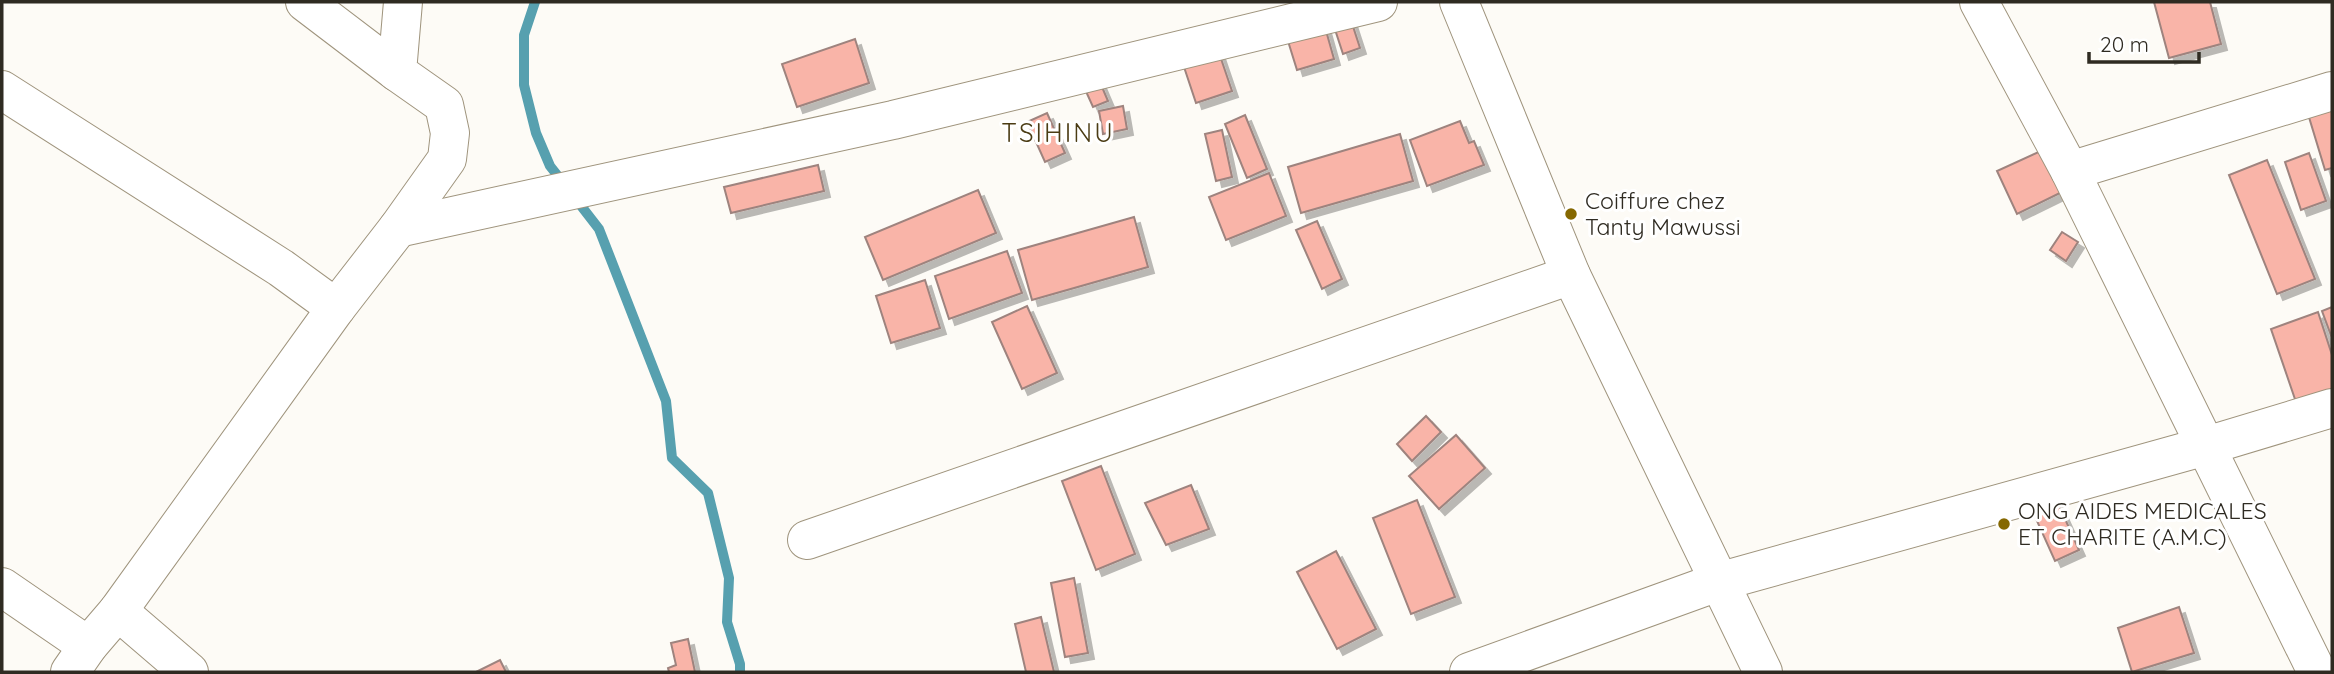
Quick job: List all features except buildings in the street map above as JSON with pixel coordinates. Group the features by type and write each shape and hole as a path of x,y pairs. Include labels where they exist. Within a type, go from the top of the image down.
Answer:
{"street":[{"path":"2,587 79,659 118,611 447,159 450,133 444,105 305,2"},
{"path":"397,72 403,2"},
{"path":"398,228 893,120 1378,2"},
{"path":"1459,2 1571,275 1763,672"},
{"path":"1979,2 2070,171 2316,672"},
{"path":"2,90 281,268 336,308"},
{"path":"2070,171 2332,91"},
{"path":"807,540 1571,275"},
{"path":"1469,672 1718,582 2206,446 2332,408"},
{"path":"118,611 189,672"}],"waterway":[{"path":"535,2 524,35 524,85 536,133 550,166 565,185"},
{"path":"575,198 599,229 666,401 672,458 708,493 729,578 727,622 740,672"}],"place":[{"name":"Coiffure chez Tanty Mawussi","path":"1571,214"},
{"name":"ONG AIDES MEDICALES ET CHARITE (A.M.C)","path":"2004,524"}],"district":[{"name":"TSIHINU","path":"1058,133"}]}
